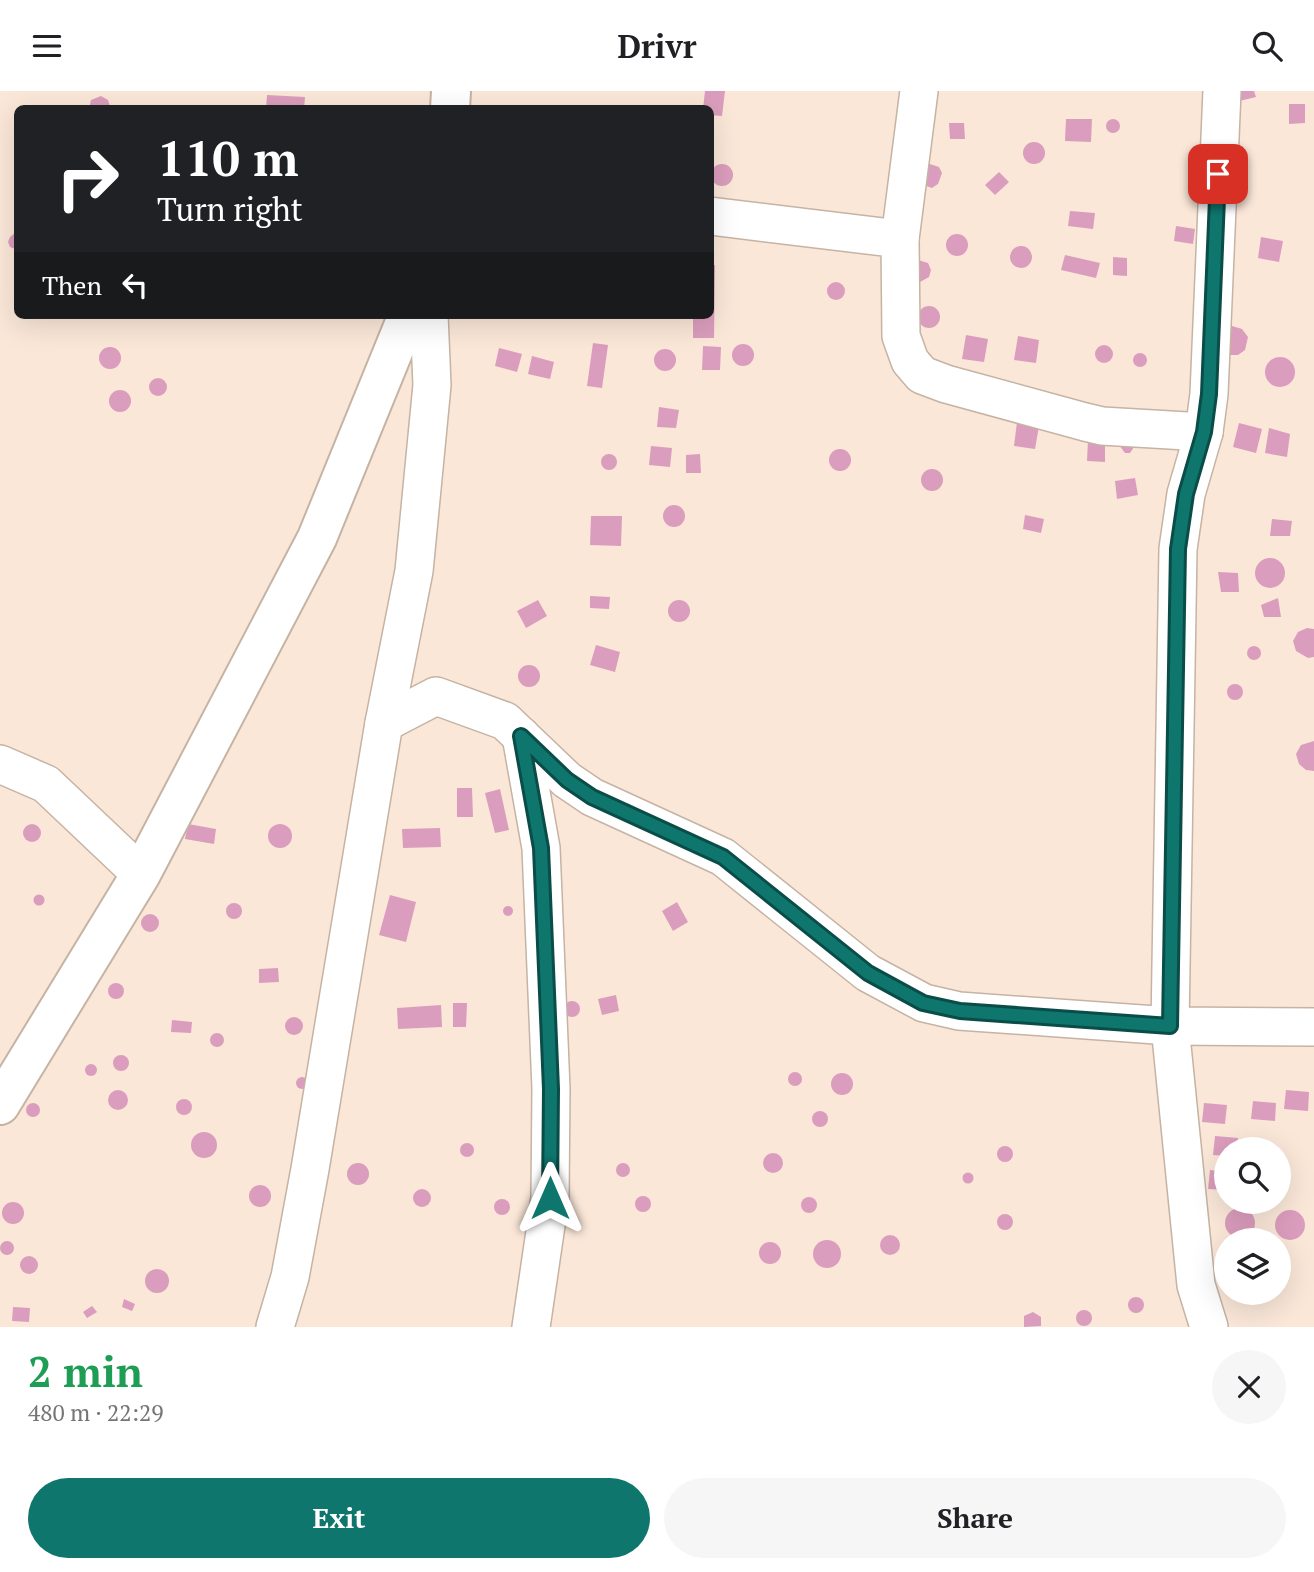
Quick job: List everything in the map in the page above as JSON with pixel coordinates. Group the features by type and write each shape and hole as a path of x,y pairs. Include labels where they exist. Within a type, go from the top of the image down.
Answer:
{"main road":[{"path":"0,1105 141,874 317,538 406,319"}],"street":[{"path":"919,91 900,239 901,336 910,361 922,375 1009,403 1102,426 1204,432"},
{"path":"1209,1327 1196,1285 1170,1026 1178,549 1186,494 1204,432 1209,394 1222,91"},
{"path":"714,216 900,239"},
{"path":"275,1327 290,1277 310,1169 384,723 414,571 432,386 429,319"},
{"path":"384,723 436,696 505,721 567,780 592,797 723,857 868,973 923,1003 960,1011 1170,1026 1314,1027"},
{"path":"521,736 541,848 551,1089 550,1198 531,1327"},
{"path":"0,764 46,784 141,874"}],"building":[{"path":"705,91 725,91 722,116 714,115 714,105 703,105"},
{"path":"1232,91 1254,91 1256,97 1235,102"},
{"path":"267,95 305,97 304,105 266,105"},
{"path":"101,96 108,100 110,105 90,105 91,100"},
{"path":"1289,104 1305,104 1305,123 1289,124"},
{"path":"1066,119 1092,119 1091,142 1065,141"},
{"path":"1113,119 1118,121 1118,131 1113,133 1108,131 1106,126 1108,121"},
{"path":"949,123 964,123 965,139 950,139"},
{"path":"1034,142 1042,145 1045,153 1042,161 1034,164 1026,161 1023,153 1026,145"},
{"path":"927,163 939,167 942,173 938,184 932,188 921,184"},
{"path":"722,164 730,167 730,183 722,186 714,183 714,167"},
{"path":"999,172 1009,182 995,195 985,185"},
{"path":"1070,211 1095,213 1093,229 1068,226"},
{"path":"1176,226 1195,229 1193,244 1174,241"},
{"path":"14,234 14,248 8,242"},
{"path":"957,234 965,237 968,245 965,253 957,256 949,253 946,245 949,237"},
{"path":"1261,237 1283,241 1279,262 1258,258"},
{"path":"1021,246 1029,249 1032,257 1029,265 1021,268 1013,265 1010,257 1013,249"},
{"path":"1065,255 1100,263 1096,278 1061,270"},
{"path":"1113,257 1127,258 1127,276 1113,275"},
{"path":"918,260 928,263 931,270 929,277 920,282 916,281"},
{"path":"715,265 714,338 693,338 693,319 714,319"},
{"path":"836,282 844,287 845,291 840,299 836,300 828,295 827,291 832,283"},
{"path":"929,306 937,309 940,317 937,325 929,328 921,325 918,317 921,309"},
{"path":"1228,327 1242,329 1248,337 1245,350 1238,355 1229,355"},
{"path":"966,335 988,339 984,362 962,359"},
{"path":"1018,336 1039,340 1036,363 1014,360"},
{"path":"593,343 608,345 602,388 587,386"},
{"path":"743,344 751,347 754,355 751,363 743,366 735,363 732,355 735,347"},
{"path":"1104,345 1110,348 1113,354 1110,360 1104,363 1098,360 1095,354 1098,348"},
{"path":"703,346 721,347 720,370 702,370"},
{"path":"110,347 118,350 121,358 118,366 110,369 102,366 99,358 102,350"},
{"path":"499,348 522,354 517,372 495,366"},
{"path":"665,349 673,352 676,360 673,368 665,371 657,368 654,360 657,352"},
{"path":"1140,353 1145,355 1145,365 1140,367 1135,365 1133,360 1135,355"},
{"path":"532,356 554,362 550,379 528,374"},
{"path":"1280,357 1291,361 1295,372 1291,383 1280,387 1269,383 1265,372 1269,361"},
{"path":"158,378 164,381 167,387 164,393 158,396 152,393 149,387 152,381"},
{"path":"120,390 128,393 131,401 128,409 120,412 112,409 109,401 112,393"},
{"path":"659,407 679,410 676,428 657,427"},
{"path":"1017,422 1039,426 1035,449 1014,446"},
{"path":"1239,423 1262,429 1256,453 1233,447"},
{"path":"1269,428 1290,434 1287,457 1265,453"},
{"path":"1088,440 1105,440 1105,462 1087,461"},
{"path":"1136,444 1130,453 1125,453 1119,445"},
{"path":"651,446 672,448 670,467 649,465"},
{"path":"840,449 850,456 851,460 844,470 840,471 830,464 829,460 836,450"},
{"path":"609,454 615,456 615,468 609,470 603,468 601,462 603,456"},
{"path":"700,454 701,473 686,473 686,455"},
{"path":"932,469 940,472 943,480 940,488 932,491 924,488 921,480 924,472"},
{"path":"1135,478 1138,495 1117,499 1115,481"},
{"path":"674,505 682,508 685,516 682,524 674,527 666,524 663,516 666,508"},
{"path":"1025,515 1044,519 1041,533 1023,529"},
{"path":"591,516 622,516 621,546 590,545"},
{"path":"1272,519 1292,521 1290,536 1270,536"},
{"path":"1270,558 1281,562 1285,573 1281,584 1270,588 1259,584 1255,573 1259,562"},
{"path":"1218,572 1238,573 1239,592 1221,592"},
{"path":"590,596 610,597 609,609 590,608"},
{"path":"1278,598 1281,617 1264,617 1261,605"},
{"path":"538,600 547,616 526,628 517,611"},
{"path":"679,600 687,603 690,611 687,619 679,622 671,619 668,611 671,603"},
{"path":"1307,628 1314,629 1314,657 1308,658 1296,651 1293,641 1298,632"},
{"path":"596,645 620,652 615,672 590,665"},
{"path":"1254,646 1259,648 1259,658 1254,660 1249,658 1247,653 1249,648"},
{"path":"529,665 537,668 540,676 537,684 529,687 521,684 518,676 521,668"},
{"path":"1235,684 1241,686 1241,698 1235,700 1229,698 1227,692 1229,686"},
{"path":"1314,741 1314,771 1306,770 1299,764 1296,754 1301,745"},
{"path":"457,788 472,788 473,817 457,817"},
{"path":"500,789 509,830 495,833 485,793"},
{"path":"32,824 38,827 41,833 38,839 32,842 26,839 23,833 26,827"},
{"path":"188,824 216,829 214,844 185,839"},
{"path":"280,824 289,827 292,836 289,845 280,848 271,845 268,836 271,827"},
{"path":"440,828 441,847 403,848 402,829"},
{"path":"39,895 43,896 43,904 39,905 35,904 34,900 35,896"},
{"path":"390,895 416,902 406,942 379,935"},
{"path":"677,902 688,922 673,931 662,911"},
{"path":"234,903 240,905 240,917 234,919 228,917 226,911 228,905"},
{"path":"508,906 512,907 512,915 508,916 504,915 503,911 504,907"},
{"path":"150,914 156,917 159,923 156,929 150,932 144,929 141,923 144,917"},
{"path":"278,968 279,982 259,983 259,969"},
{"path":"116,983 122,985 122,997 116,999 110,997 108,991 110,985"},
{"path":"616,995 619,1011 602,1015 598,999"},
{"path":"572,1001 578,1003 578,1015 572,1017 566,1015 564,1009 566,1003"},
{"path":"453,1003 467,1003 466,1027 453,1027"},
{"path":"441,1005 442,1027 398,1029 397,1008"},
{"path":"290,1017 298,1017 303,1026 301,1033 290,1035 285,1030 285,1022"},
{"path":"172,1020 192,1022 191,1033 171,1032"},
{"path":"214,1033 220,1033 224,1040 220,1047 214,1047 210,1043 210,1037"},
{"path":"118,1055 124,1055 129,1063 127,1069 118,1071 113,1066 113,1060"},
{"path":"91,1064 97,1070 91,1076 85,1070"},
{"path":"795,1072 800,1074 800,1084 795,1086 790,1084 788,1079 790,1074"},
{"path":"842,1073 852,1080 853,1084 846,1094 842,1095 832,1088 831,1084 838,1074"},
{"path":"302,1077 308,1083 302,1089 296,1083"},
{"path":"118,1090 125,1093 128,1100 125,1107 118,1110 111,1107 108,1100 111,1093"},
{"path":"1286,1090 1309,1092 1308,1111 1284,1109"},
{"path":"184,1099 192,1107 184,1115 176,1107"},
{"path":"1253,1101 1276,1103 1275,1121 1251,1119"},
{"path":"30,1103 36,1103 40,1110 36,1117 30,1117 26,1113 26,1107"},
{"path":"1204,1103 1227,1105 1225,1124 1202,1122"},
{"path":"817,1111 823,1111 828,1119 826,1125 817,1127 812,1122 812,1116"},
{"path":"204,1132 213,1136 217,1145 213,1154 204,1158 195,1154 191,1145 195,1136"},
{"path":"464,1143 470,1143 474,1150 470,1157 464,1157 460,1153 460,1147"},
{"path":"1005,1146 1011,1148 1011,1160 1005,1162 999,1160 997,1154 999,1148"},
{"path":"773,1153 780,1156 783,1163 780,1170 773,1173 766,1170 763,1163 766,1156"},
{"path":"358,1163 368,1170 369,1174 362,1184 358,1185 348,1178 347,1174 354,1164"},
{"path":"620,1163 626,1163 630,1170 626,1177 620,1177 616,1173 616,1167"},
{"path":"1210,1170 1214,1170 1214,1189 1208,1189"},
{"path":"968,1172 974,1178 968,1184 962,1178"},
{"path":"260,1185 268,1188 271,1196 268,1204 260,1207 252,1204 249,1196 252,1188"},
{"path":"418,1189 426,1189 431,1198 429,1205 418,1207 413,1202 413,1194"},
{"path":"643,1196 651,1204 643,1212 635,1204"},
{"path":"809,1197 817,1205 809,1213 801,1205"},
{"path":"499,1199 505,1199 510,1207 508,1213 499,1215 494,1210 494,1204"},
{"path":"13,1202 21,1205 24,1213 21,1221 13,1224 5,1221 2,1213 5,1205"},
{"path":"1291,1210 1301,1214 1304,1231 1296,1239 1291,1240 1291,1228 1276,1228 1279,1214 1291,1214"},
{"path":"1005,1214 1011,1216 1011,1228 1005,1230 999,1228 997,1222 999,1216"},
{"path":"1228,1214 1252,1214 1254,1228 1226,1228"},
{"path":"886,1235 894,1235 900,1245 894,1255 886,1255 880,1249 880,1241"},
{"path":"827,1240 837,1244 841,1254 837,1264 827,1268 817,1264 813,1254 817,1244"},
{"path":"4,1241 10,1241 14,1248 10,1255 4,1255 0,1251 0,1245"},
{"path":"770,1242 778,1245 781,1253 778,1261 770,1264 762,1261 759,1253 762,1245"},
{"path":"29,1256 35,1259 38,1265 35,1271 29,1274 23,1271 20,1265 23,1259"},
{"path":"157,1269 166,1272 169,1281 166,1290 157,1293 148,1290 145,1281 148,1272"},
{"path":"1136,1297 1142,1299 1142,1311 1136,1313 1130,1311 1128,1305 1130,1299"},
{"path":"124,1299 135,1304 132,1311 122,1307"},
{"path":"92,1306 97,1312 87,1318 83,1312"},
{"path":"13,1307 30,1308 29,1322 12,1321"},
{"path":"1084,1310 1092,1318 1084,1326 1076,1318"},
{"path":"1033,1312 1041,1317 1041,1326 1024,1327 1024,1316"}],"route":[{"path":"550,1198 551,1089 541,848 521,736 567,780 592,797 723,857 868,973 923,1003 960,1011 1170,1026 1178,549 1186,494 1204,432 1209,394 1218,174"}]}
